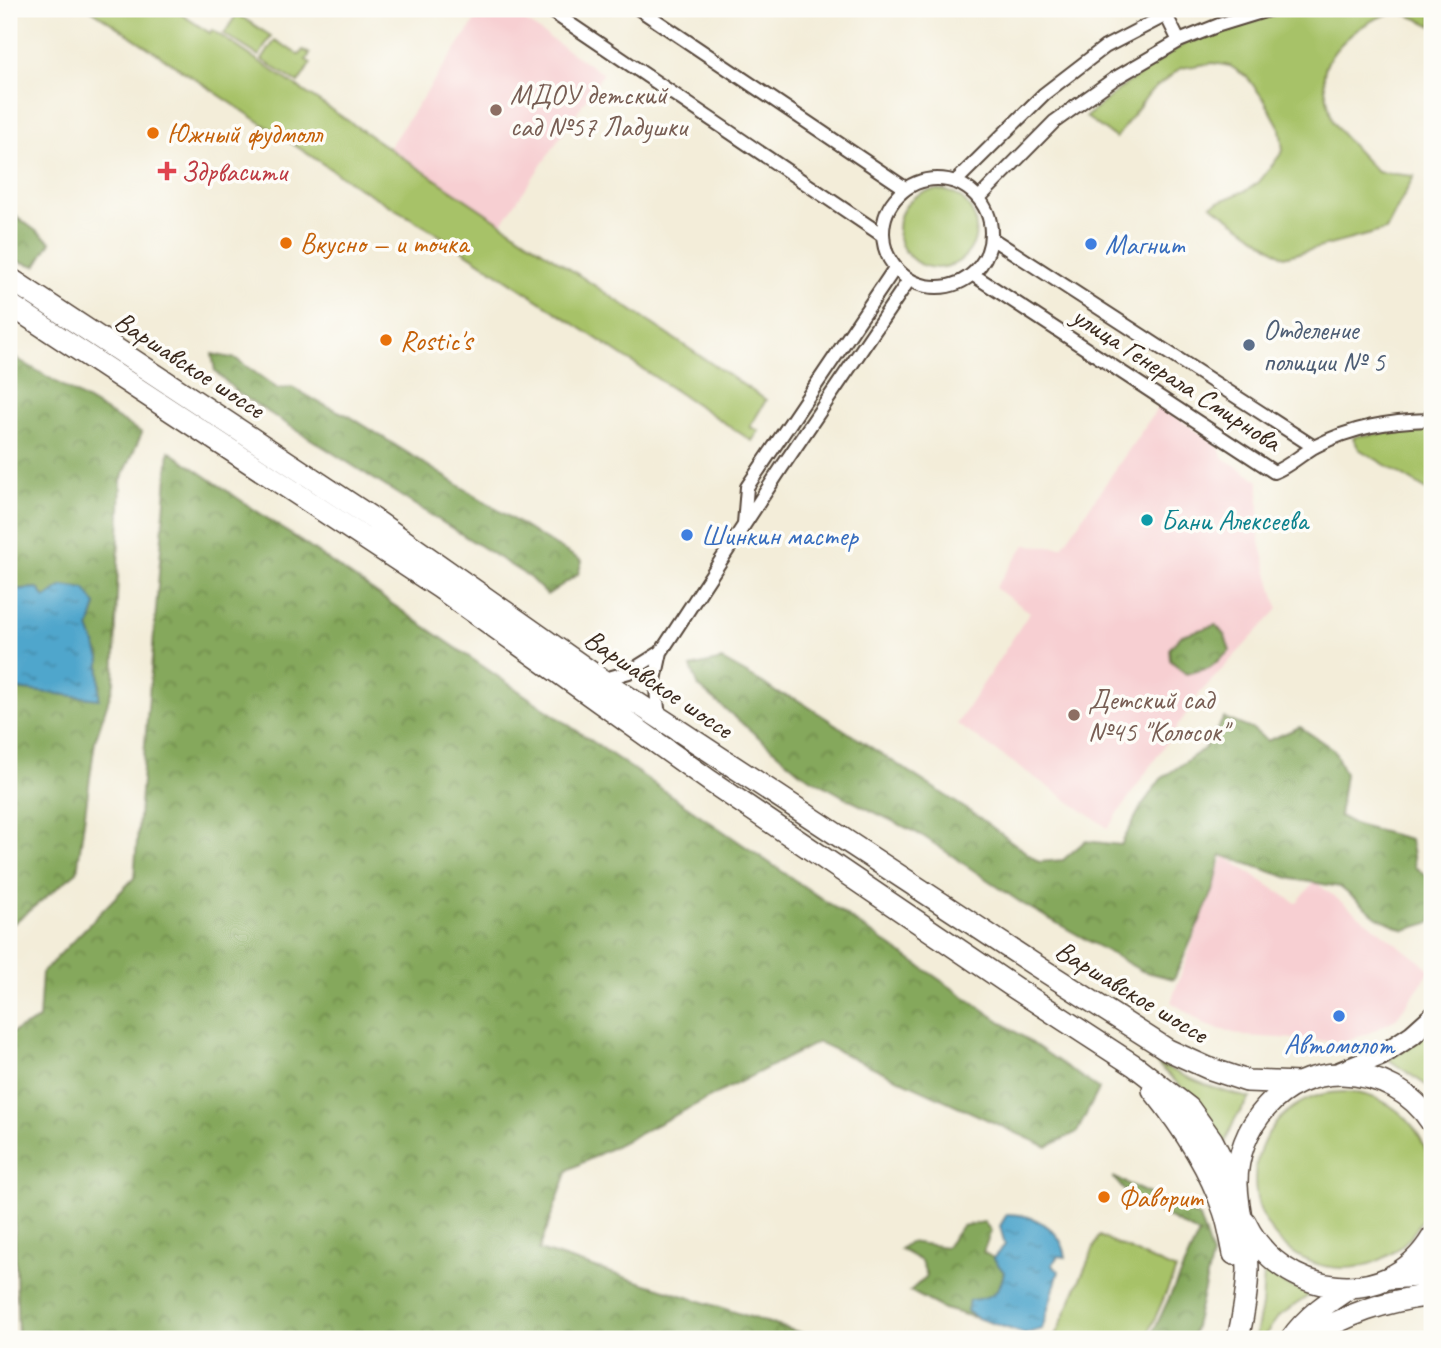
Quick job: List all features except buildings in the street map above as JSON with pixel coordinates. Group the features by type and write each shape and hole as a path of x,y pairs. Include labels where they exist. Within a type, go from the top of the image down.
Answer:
{"main road":[{"name":"Варшавское шоссе","path":"9,278 372,517 659,718 1168,1050 1208,1068 1247,1081 1299,1083"},
{"name":"Варшавское шоссе","path":"9,304 429,581 710,780 1015,988 1135,1066 1189,1108 1212,1140 1255,1241 1281,1267 1314,1283 1351,1287"},
{"path":"1238,1339 1248,1269 1238,1198 1240,1152 1247,1134 1269,1104 1299,1083 1335,1074 1382,1055 1432,1017"},
{"path":"1135,1066 1171,1113 1201,1161 1224,1211 1236,1259 1243,1312"},
{"path":"1335,1074 1372,1078 1389,1084 1419,1106 1432,1123"},
{"path":"1291,1339 1318,1309 1351,1287 1387,1278 1418,1257 1432,1238"},
{"path":"1387,1278 1432,1275"},
{"path":"1306,1339 1353,1314 1394,1300 1432,1295"}],"street":[{"path":"548,9 882,235"},
{"path":"639,9 905,188"},
{"path":"979,198 1054,122 1114,79 1179,41 1271,9"},
{"path":"956,182 1044,94 1105,47 1172,12 1179,41"},
{"path":"930,179 956,182 979,198 986,210 991,238 986,255 972,274 962,281 944,287 926,286 909,280 895,268 886,253 882,235 884,217 892,201 905,188 930,179"},
{"name":"улица Генерала Смирнова","path":"972,274 1273,472 1286,468 1314,447 991,238"},
{"path":"744,525 747,487 895,268"},
{"path":"659,718 655,680 661,652 909,280"},
{"path":"1314,447 1370,425 1430,416"},
{"path":"768,456 782,467"},
{"path":"602,680 629,672 661,652"}],"shaded area":[{"name":"МДОУ детский сад №57 Ладушки","path":"483,9 507,9 603,74 502,223 389,147"},
{"path":"1159,406 1218,445 1222,457 1259,481 1259,539 1278,609 1201,692 1108,828 957,724 1030,612 995,588 1025,545 1062,547"},
{"path":"1223,858 1296,903 1315,882 1431,970 1396,1019 1344,1042 1245,1036 1208,1026 1171,1002"}],"green space":[{"path":"90,9 173,9 210,33 212,30 766,400 750,427 759,431 752,441 439,235 353,184"},
{"path":"1306,9 1432,9 1432,26 1406,14 1397,13 1375,19 1351,35 1332,55 1326,66 1324,76 1327,98 1332,119 1339,131 1377,172 1414,176 1386,230 1284,257 1211,205 1259,182 1283,151 1280,128 1247,77 1230,66 1213,63 1181,68 1150,92 1116,138 1086,117 1122,87 1187,42 1283,12"},
{"path":"237,14 271,36 259,56 224,34"},
{"path":"275,40 299,55 303,50 310,54 306,60 311,63 298,83 262,60"},
{"path":"937,190 952,193 965,201 973,214 976,229 973,244 965,257 952,265 937,268 922,265 909,257 901,244 898,229 901,214 909,201 922,193"},
{"path":"9,211 51,242 36,266 9,259"},
{"path":"9,354 142,433 121,480 114,683 95,741 77,872 9,927 9,688 99,698 100,658 89,628 96,605 45,598 38,588 9,590"},
{"path":"212,354 236,359 278,389 292,387 349,416 582,561 578,574 547,595 529,577 238,393 215,371"},
{"path":"1432,428 1432,493 1359,449 1353,438 1357,436"},
{"path":"169,451 1099,1089 1077,1132 1047,1147 818,1042 568,1170 539,1250 820,1339 18,1339 9,1034 39,1019 42,973 134,878"},
{"path":"1216,625 1225,636 1230,651 1209,668 1186,674 1170,660 1169,649 1182,635"},
{"path":"722,660 777,693 796,699 829,720 980,818 1039,862 1063,860 1085,841 1121,845 1142,805 1161,779 1205,748 1224,718 1254,730 1267,741 1300,727 1334,750 1345,774 1339,816 1356,825 1410,839 1415,867 1432,880 1432,922 1405,930 1377,917 1340,887 1293,879 1221,855 1214,889 1174,979 1142,971 1023,904 923,836 800,772 699,687 691,667"},
{"path":"1432,1030 1432,1072 1429,1087 1389,1060"},
{"path":"1155,1062 1189,1078 1250,1098 1235,1119 1224,1145 1193,1100"},
{"path":"1343,1092 1377,1098 1406,1117 1425,1146 1431,1180 1425,1214 1406,1243 1377,1262 1343,1268 1309,1262 1280,1243 1261,1214 1255,1180 1261,1146 1280,1117 1309,1098"},
{"path":"1113,1177 1199,1217 1212,1256 1192,1339 1150,1339 1199,1234 1129,1196"},
{"path":"984,1222 991,1231 983,1252 993,1258 1004,1272 995,1292 967,1311 977,1318 944,1309 910,1291 927,1276 921,1261 900,1249 909,1242 946,1247 962,1226"},
{"path":"1099,1236 1176,1270 1146,1339 1054,1339"},
{"path":"1264,1272 1311,1294 1279,1316 1262,1339 1255,1339 1262,1306"}],"water":[{"path":"63,586 85,589 96,605 89,628 100,658 99,699 9,688 9,590 38,588 45,598"},
{"path":"1007,1214 1027,1217 1045,1225 1058,1238 1066,1257 1058,1256 1052,1265 1059,1271 1042,1329 1025,1334 977,1318 967,1311 969,1300 989,1296 1000,1285 1004,1272 993,1258 1005,1245 1000,1226"}],"place":[{"name":"МДОУ детский сад №57 Ладушки","path":"496,110"},
{"name":"Южный фудмолл","path":"153,133"},
{"name":"Здрвасити","path":"167,171"},
{"name":"Вкусно — и точка","path":"286,243"},
{"name":"Магнит","path":"1091,244"},
{"name":"Rostic's","path":"386,340"},
{"name":"Отделение полиции № 5","path":"1249,345"},
{"name":"Бани Алексеева","path":"1147,520"},
{"name":"Шинкин мастер","path":"687,535"},
{"name":"Детский сад №45 \"Колосок\"","path":"1074,715"},
{"name":"Автомолот","path":"1339,1016"},
{"name":"Фаворит","path":"1104,1197"}]}
